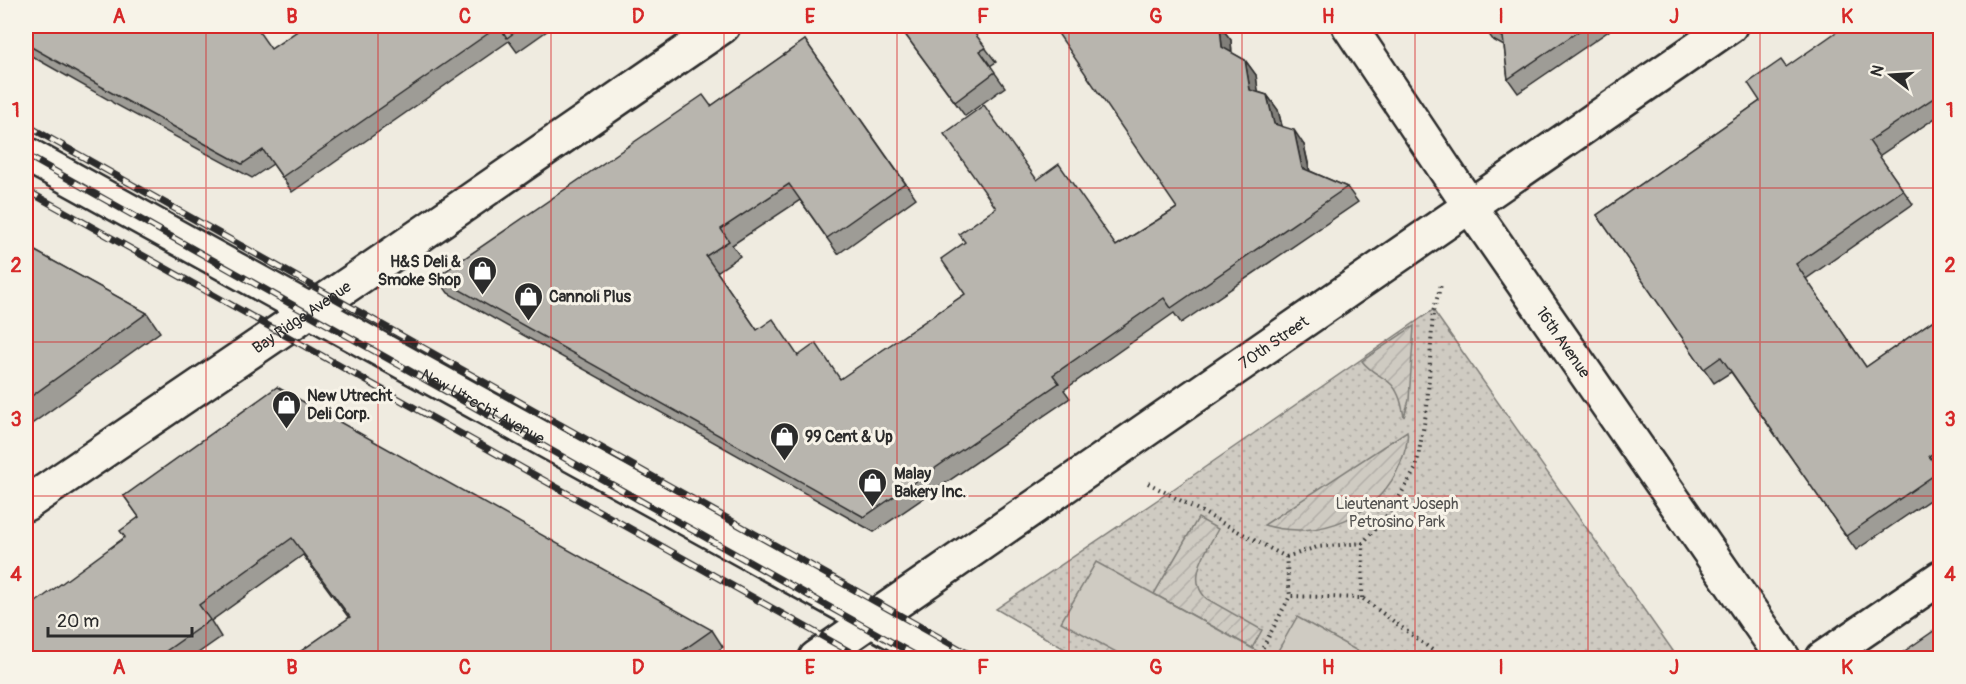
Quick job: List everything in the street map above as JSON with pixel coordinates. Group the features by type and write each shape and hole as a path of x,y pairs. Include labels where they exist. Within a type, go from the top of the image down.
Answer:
{"street":[{"name":"Bay Ridge Avenue","path":"26,504 723,26"},
{"name":"16th Avenue","path":"1349,26 1469,205 1783,658"},
{"name":"70th Street","path":"816,658 1730,26"},
{"name":"New Utrecht Avenue","path":"26,154 940,658"},
{"path":"1823,658 1941,578"}],"path":[{"path":"1362,598 1363,543 1393,508 1416,468 1427,408 1433,312 1440,285"},
{"path":"1148,483 1286,557 1317,547 1363,543"},
{"path":"1260,653 1290,596 1286,557"},
{"path":"1290,596 1362,598 1443,658"}],"green space":[{"name":"Lieutenant Joseph Petrosino Park","path":"1433,310 1678,658 1080,658 996,609 1169,492"},
{"path":"1414,326 1409,400 1404,417 1395,389 1362,361"},
{"path":"1407,431 1405,450 1391,481 1363,510 1326,527 1305,530 1264,525"},
{"path":"1198,518 1218,529 1200,564 1198,583 1201,591 1207,599 1262,630 1252,648 1154,594"},
{"path":"1096,562 1266,656 1264,658 1127,658 1061,622"},
{"path":"1297,617 1370,658 1274,658"}],"building":[{"path":"26,26 255,26 271,49 305,26 499,26 282,177 263,150 242,164 26,44"},
{"path":"499,26 523,26 507,38"},
{"path":"899,26 969,26 986,48 980,51 995,72 955,102"},
{"path":"1053,26 1220,26 1222,47 1245,60 1250,90 1267,95 1274,124 1294,130 1302,168 1347,187 1171,308 1164,298 1053,375 1059,383 864,517 437,277 703,95 711,106 805,40 905,183 827,238 789,184 721,229 729,241 706,256 757,330 773,319 798,356 816,343 840,379 965,294 941,259 965,242 959,234 996,208 944,134 984,105 1037,180 1059,164 1116,246 1177,208"},
{"path":"1483,26 1586,26 1508,79 1503,37"},
{"path":"1845,26 1941,26 1941,93 1869,141 1903,190 1796,264 1866,367 1941,315 1941,448 1929,456 1940,471 1846,536 1721,357 1704,369 1597,215 1760,101 1748,83 1781,60 1786,67"},
{"path":"26,246 147,313 26,400"},
{"path":"277,387 712,630 672,658 291,658 350,617 292,538 199,605 210,620 156,658 26,658 26,587 36,602 125,537 120,531 139,517 124,496"},
{"path":"1941,626 1941,658 1896,657"}],"railway":[{"path":"26,125 976,658"},
{"path":"26,155 920,658"},
{"path":"26,190 861,658"}],"place":[{"name":"H&S Deli & Smoke Shop","path":"482,296"},
{"name":"Cannoli Plus","path":"528,322"},
{"name":"New Utrecht Deli Corp.","path":"286,430"},
{"name":"99 Cent & Up","path":"784,462"},
{"name":"Malay Bakery Inc.","path":"873,508"}]}
